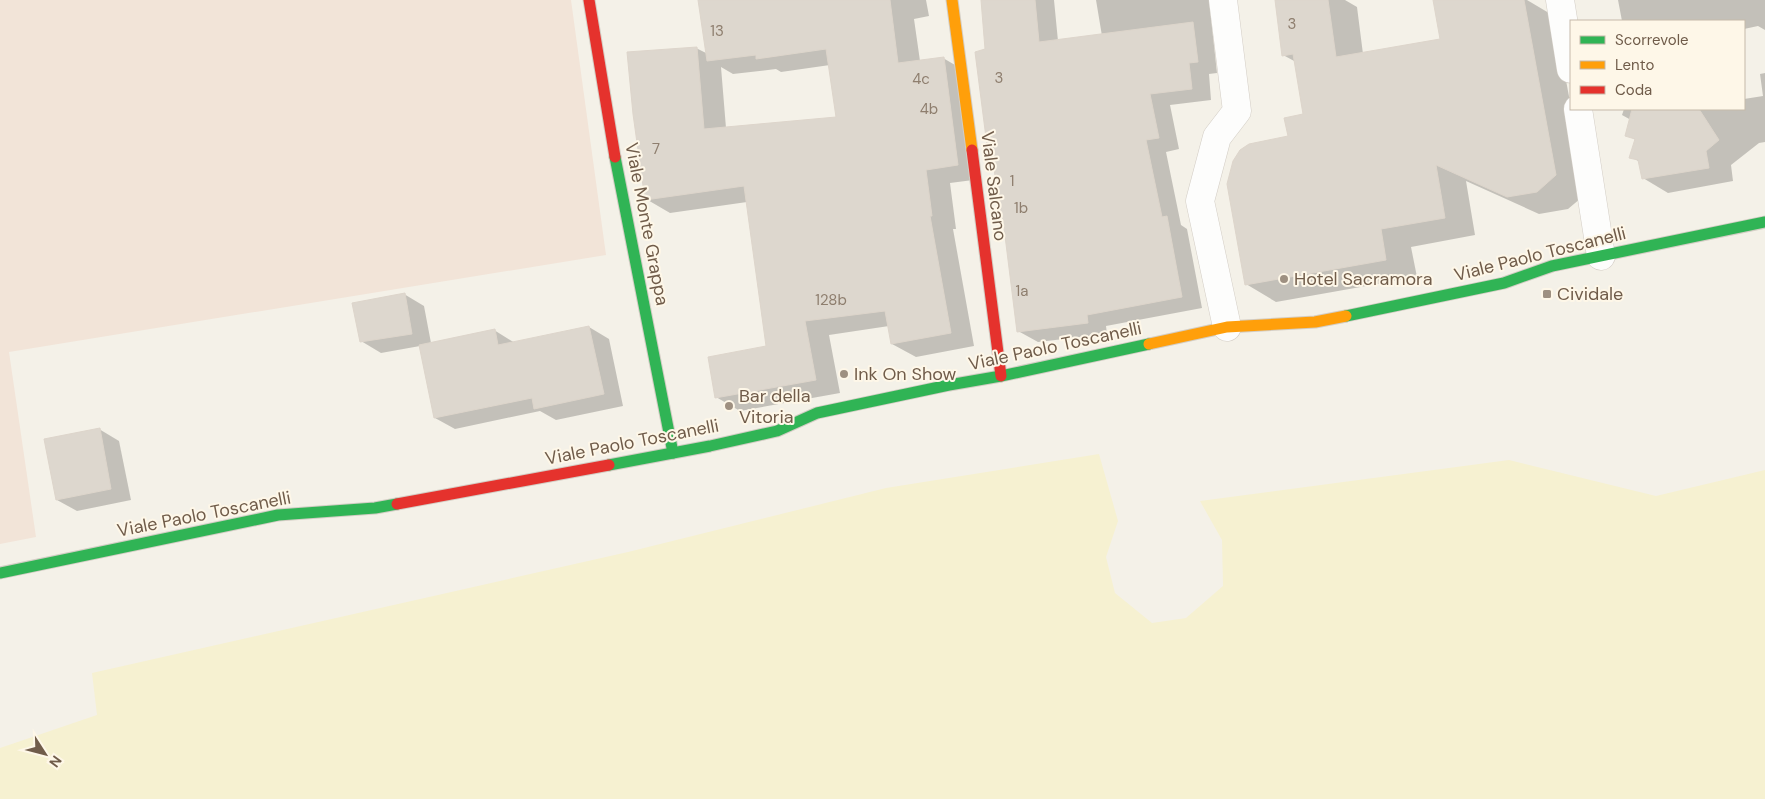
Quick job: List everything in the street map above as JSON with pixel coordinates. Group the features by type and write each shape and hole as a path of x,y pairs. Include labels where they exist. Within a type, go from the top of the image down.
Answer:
{"street":[{"name":"Viale Monte Grappa","path":"589,0 606,108 673,453"},
{"name":"Viale Salcano","path":"952,0 1002,376"},
{"path":"1223,0 1237,111 1216,138 1200,201 1227,328"},
{"path":"1560,0 1570,63"},
{"path":"1578,110 1601,256"},
{"name":"Viale Paolo Toscanelli","path":"0,573 278,514 375,508 673,453 777,431 817,413 1227,328 1315,322 1504,283 1552,266 1765,222"}],"shaded area":[{"path":"0,0 571,0 606,255 9,352 36,537 0,544"}],"sand":[{"path":"1099,454 1118,521 1106,557 1115,593 1152,623 1186,618 1223,586 1222,540 1200,501 1509,460 1656,496 1765,470 1765,799 0,799 0,748 97,715 92,673 628,552 886,488"}],"building":[{"path":"698,0 890,0 898,63 944,57 958,165 926,170 932,216 930,216 951,333 891,344 885,311 805,321 816,380 715,398 708,357 766,346 744,186 645,200 633,114 627,52 697,47 704,129 836,117 826,49 756,59 756,55 707,61"},
{"path":"981,0 1035,0 1039,42 1193,22 1198,62 1189,63 1192,89 1150,94 1159,138 1146,140 1162,217 1167,216 1182,297 1087,315 1088,323 1017,332 1003,220 1001,220 993,161 989,161 975,52 985,49"},
{"path":"1275,0 1328,0 1336,57 1440,39 1433,0 1524,0 1556,175 1537,192 1507,197 1436,165 1445,218 1381,229 1386,260 1245,285 1227,184 1233,161 1240,150 1249,144 1288,136 1284,118 1303,114 1293,54 1282,56"},
{"path":"1632,110 1700,110 1719,140 1706,151 1709,168 1642,179 1638,160 1629,158 1635,139 1625,136"},
{"path":"405,293 412,334 360,342 352,303"},
{"path":"589,326 604,394 534,409 532,398 434,418 419,345 495,329 498,345"},
{"path":"100,428 111,489 56,500 44,439"}],"traffic: fast":[{"path":"615,157 673,453"},
{"path":"1346,316 1504,283 1552,266 1765,222"},
{"path":"609,465 777,431 817,413 1149,344"},
{"path":"0,573 278,515 375,508 397,504"}],"traffic: slow":[{"path":"952,0 972,150"},
{"path":"1149,344 1227,327 1315,322 1346,316"}],"traffic: jam":[{"path":"589,0 615,157"},
{"path":"972,150 1001,376"},
{"path":"397,504 609,465"}],"place":[{"name":"Hotel Sacramora","path":"1284,279"},
{"name":"Cividale","path":"1547,294"},
{"name":"Ink On Show","path":"844,374"},
{"name":"Bar della Vitoria","path":"729,406"}]}
